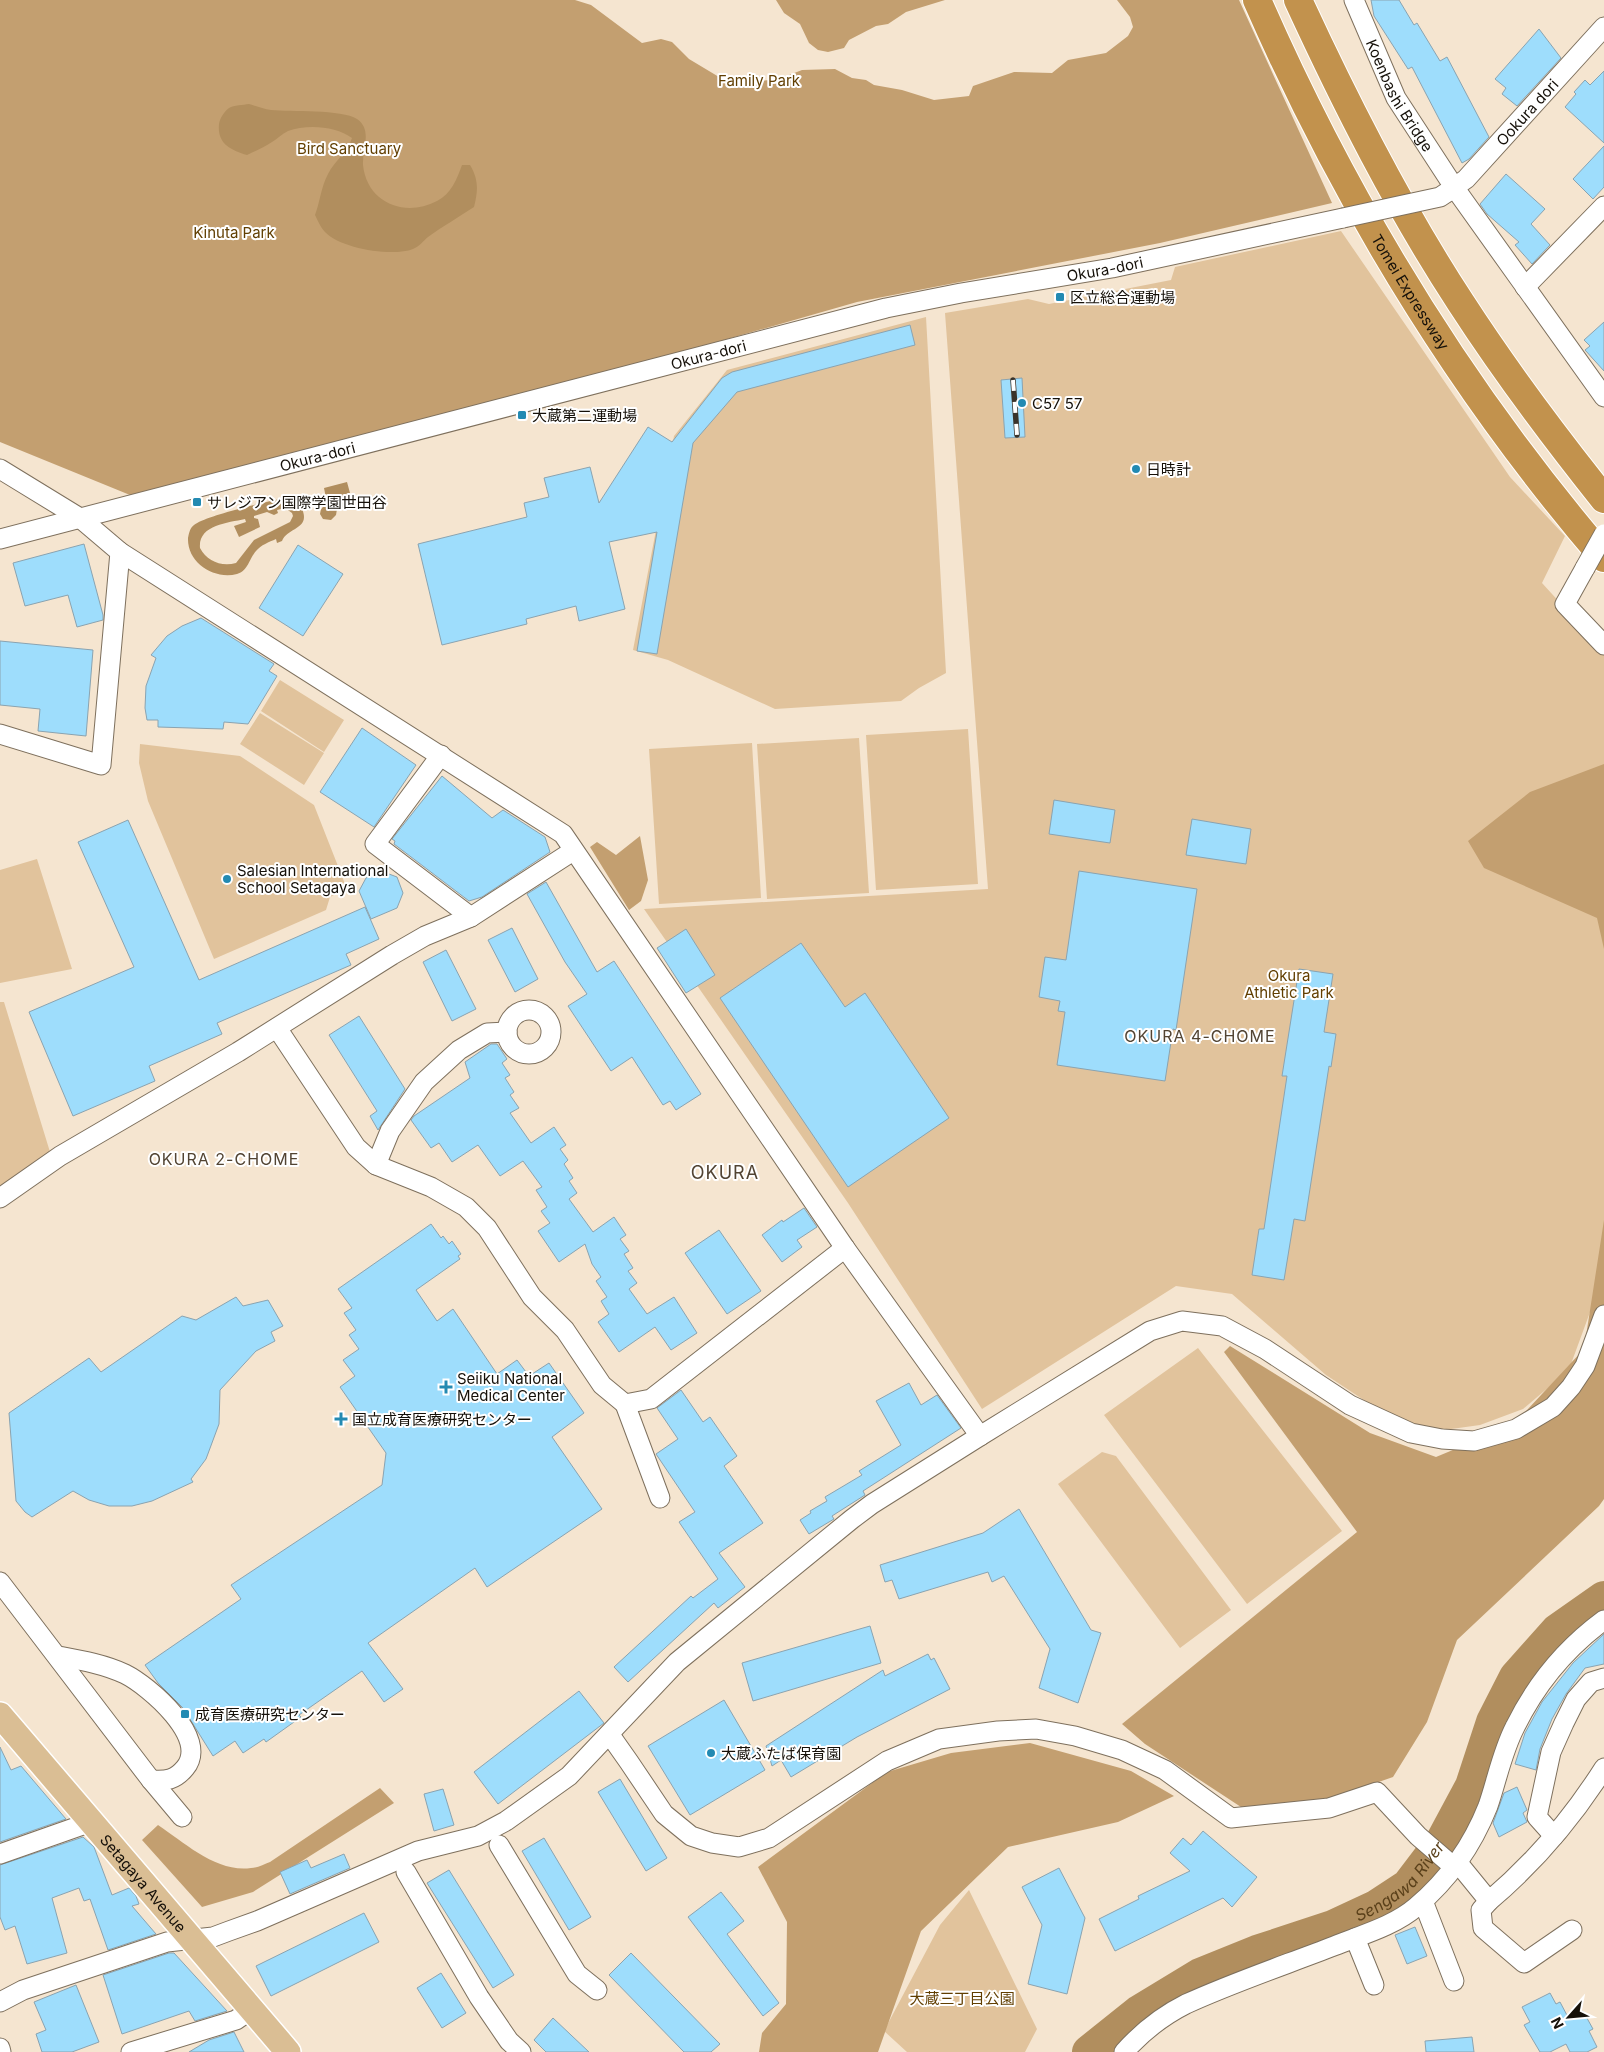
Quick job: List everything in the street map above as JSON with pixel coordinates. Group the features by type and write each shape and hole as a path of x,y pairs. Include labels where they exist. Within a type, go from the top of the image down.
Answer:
{"highway":[{"name":"Tomei Expressway","path":"1257,0 1340,172 1386,254 1480,400 1531,467 1595,563"},
{"path":"1298,0 1336,82 1417,233 1460,302 1510,376 1604,498"}],"main road":[{"name":"Setagaya Avenue","path":"0,1715 288,2052"}],"street":[{"name":"Koenbashi Bridge","path":"1354,0 1396,98 1450,190 1525,287 1604,397"},
{"name":"Ookura dori","path":"1343,218 1440,197 1466,180 1604,26"},
{"path":"1525,287 1604,206"},
{"name":"Okura-dori","path":"80,518 886,308 961,293 1112,268 1343,218"},
{"path":"0,469 80,518 120,552 563,834 845,1248 980,1436"},
{"path":"0,539 80,518"},
{"path":"1604,534 1595,563 1565,604 1604,645"},
{"path":"0,734 101,765 120,552"},
{"path":"441,755 375,844 471,917"},
{"path":"0,1198 60,1156 238,1052 400,950 425,936 471,917 573,851"},
{"path":"277,1028 356,1147 376,1165 432,1187 466,1207 486,1228 532,1297 565,1330 602,1385 625,1404 660,1498"},
{"path":"376,1165 390,1131 424,1082 466,1046 487,1033 507,1032"},
{"path":"625,1404 651,1399 845,1248"},
{"path":"0,2002 23,1990 167,1942 213,1937 258,1921 418,1851 478,1836 514,1816 569,1776 610,1735 677,1662 859,1514 980,1436 1150,1331 1182,1321 1222,1326 1265,1349 1350,1404 1411,1433 1442,1439 1474,1441 1516,1429 1553,1407 1571,1387 1585,1366 1604,1314"},
{"path":"0,1582 151,1780 182,1817"},
{"path":"1124,2052 1136,2038 1162,2017 1186,2004 1382,1927 1408,1913 1423,1901 1456,1865 1474,1835 1488,1806 1507,1745 1537,1687 1564,1654 1604,1620"},
{"path":"58,1656 90,1662 125,1674 153,1693 177,1719 190,1738 192,1752 188,1764 180,1774 166,1781 151,1780"},
{"path":"1554,1836 1537,1817 1551,1752 1576,1699 1591,1682 1604,1678"},
{"path":"610,1735 664,1814 691,1836 712,1842 739,1847 769,1838 886,1761 939,1739 998,1731 1036,1729 1075,1736 1122,1750 1165,1770 1231,1818 1329,1808 1377,1792 1418,1836 1456,1865 1489,1900"},
{"path":"1572,1930 1524,1964 1483,1928 1481,1910 1489,1900 1529,1864 1554,1836 1604,1768"},
{"path":"0,1854 91,1822"},
{"path":"499,1845 578,1974 598,1990"},
{"path":"406,1872 479,1998 509,2041 521,2052"},
{"path":"1423,1901 1454,1981"},
{"path":"1355,1938 1374,1985"},
{"path":"131,2052 236,2020 252,2009"},
{"path":"0,2048 2,2052"}],"green space":[{"name":"Kinuta Park","path":"0,0 575,0 591,5 642,43 661,39 672,42 689,59 719,77 732,77 742,83 779,79 802,70 835,69 852,78 866,80 874,85 902,90 934,100 969,96 973,86 1014,72 1052,73 1068,60 1106,53 1128,36 1133,27 1130,17 1117,0 1239,0 1332,203 1160,243 857,302 689,350 130,495 0,442"},
{"path":"776,0 945,0 906,12 888,24 876,26 849,40 844,48 828,52 818,50 809,43 800,24 784,13"},
{"name":"Okura Athletic Park","path":"1341,231 1510,477 1565,536 1542,583 1604,651 1604,1274 1571,1364 1549,1387 1523,1409 1480,1425 1437,1431 1388,1416 1326,1375 1232,1294 1176,1286 982,1409 848,1203 644,909 988,889 945,313 1028,299 1049,304 1171,280 1175,267"},
{"path":"926,317 946,673 919,688 901,701 775,709 668,660 633,650 674,436 727,370"},
{"path":"280,680 344,720 324,752 261,711"},
{"path":"260,713 324,753 304,785 240,744"},
{"path":"968,729 978,884 876,890 866,735"},
{"path":"859,738 869,893 767,899 757,744"},
{"path":"752,743 761,898 659,904 649,749"},
{"path":"140,744 240,756 314,805 347,889 330,897 326,910 214,959 148,801 139,763"},
{"path":"1604,764 1604,949 1597,918 1484,868 1468,841 1530,792"},
{"path":"640,836 648,880 641,901 629,910 590,847 597,842 616,855"},
{"path":"37,859 72,969 0,983 0,870"},
{"path":"0,1002 4,1002 50,1152 0,1188"},
{"path":"1604,1220 1604,1499 1599,1506 1457,1640 1427,1722 1393,1777 1324,1801 1241,1807 1145,1744 1122,1724 1357,1532 1224,1352 1230,1346 1370,1433 1436,1457 1513,1425 1584,1349"},
{"path":"1198,1348 1342,1531 1247,1604 1104,1415"},
{"path":"1102,1452 1116,1456 1231,1610 1180,1648 1058,1484"},
{"path":"1030,1743 1131,1771 1174,1796 1118,1822 1008,1847 921,1931 878,2052 759,2052 762,2033 786,2004 787,1922 758,1867 887,1772 951,1753"},
{"path":"380,1788 394,1803 253,1892 202,1907 142,1840 158,1825 190,1848 214,1861 238,1868 256,1867 270,1862"},
{"name":"大蔵三丁目公園","path":"969,1890 1037,2029 1025,2052 907,2052 884,2031 940,1925"}],"shaded area":[{"path":"249,104 271,110 340,114 357,119 362,123 366,134 363,165 366,178 372,189 389,204 412,208 425,206 437,201 450,190 456,181 462,165 470,165 477,186 474,207 413,249 381,252 343,243 325,232 315,215 328,174 348,148 352,138 330,129 304,127 288,131 269,144 247,155 226,145 220,137 219,124 222,115 229,108"},
{"path":"347,482 353,504 337,509 336,515 331,520 323,519 320,514 321,509 327,503 324,488"},
{"path":"283,498 292,499 299,503 304,518 302,523 285,536 282,541 277,543 276,539 260,547 246,568 241,572 228,575 211,572 197,562 192,555 188,538 194,525 223,513","holes":["285,508 293,516 290,522 254,540 236,563 225,564 215,562 206,556 200,548 204,534 215,526 245,519 246,522 234,526 239,537 260,527 258,519 254,518 254,516 267,512 274,515 278,513 277,510"]}],"building":[{"path":"1371,0 1399,0 1414,25 1417,23 1440,61 1447,57 1489,137 1469,159 1462,163 1412,67 1408,69 1374,16"},
{"path":"1539,29 1561,58 1517,106 1502,94 1506,88 1495,79"},
{"path":"1604,71 1604,143 1565,107 1576,94 1574,92 1585,80 1590,85"},
{"path":"1604,146 1604,187 1593,199 1573,179"},
{"path":"1506,174 1545,209 1531,224 1550,245 1532,264 1515,245 1519,242 1487,214 1480,204"},
{"path":"1604,322 1604,371 1585,350 1590,346 1584,340"},
{"path":"910,325 915,345 737,392 693,443 657,654 637,651 657,532 609,542 625,609 579,621 576,606 526,619 527,624 442,645 418,544 527,517 524,503 549,497 544,478 590,467 599,503 648,427 672,442 722,378 732,372"},
{"path":"1022,378 1025,437 1005,438 1001,380"},
{"path":"84,544 103,620 77,627 68,595 25,606 13,563"},
{"path":"298,545 343,574 303,636 259,608"},
{"path":"201,618 274,664 269,671 277,676 248,724 224,722 223,729 158,727 158,720 147,720 145,708 146,686 156,658 151,655 167,636 182,626"},
{"path":"0,641 93,650 86,736 38,731 40,709 0,705"},
{"path":"362,728 416,765 374,827 320,792"},
{"path":"442,776 492,818 503,810 545,837 550,852 482,897 469,901 394,844 395,841 392,839"},
{"path":"1054,800 1115,810 1110,843 1049,834"},
{"path":"1192,819 1251,829 1246,864 1186,855"},
{"path":"128,820 199,980 365,907 379,939 346,954 351,965 217,1023 222,1034 149,1066 155,1081 73,1116 29,1012 134,967 78,842"},
{"path":"381,871 397,877 403,893 397,908 371,919 359,891 366,878"},
{"path":"1079,871 1197,889 1176,1030 1173,1029 1165,1081 1057,1065 1065,1012 1058,1011 1060,1001 1039,997 1045,957 1066,960"},
{"path":"546,882 597,972 614,961 701,1094 676,1110 670,1101 663,1105 632,1057 611,1071 568,1006 587,994 565,962 527,894"},
{"path":"512,928 538,979 515,992 488,940"},
{"path":"686,929 715,975 686,993 657,948"},
{"path":"801,943 845,1007 865,993 949,1118 848,1187 720,998"},
{"path":"446,950 476,1009 452,1021 423,962"},
{"path":"1299,969 1333,974 1324,1032 1336,1034 1331,1067 1329,1066 1305,1221 1294,1219 1284,1280 1252,1275 1259,1229 1264,1229 1287,1076 1282,1076"},
{"path":"359,1016 405,1089 378,1130 370,1116 377,1111 329,1035"},
{"path":"491,1044 497,1044 507,1059 502,1063 510,1075 505,1078 514,1092 510,1095 519,1108 510,1113 531,1143 554,1127 566,1145 560,1149 568,1160 564,1164 573,1178 569,1181 577,1193 569,1199 593,1232 614,1217 626,1235 620,1239 629,1251 624,1254 633,1268 628,1271 637,1283 629,1289 647,1314 674,1297 697,1333 671,1350 655,1327 619,1352 598,1322 609,1314 601,1301 607,1297 596,1281 601,1277 592,1264 585,1244 559,1262 538,1231 550,1223 541,1211 547,1207 536,1190 542,1187 523,1161 500,1176 478,1145 452,1162 439,1143 431,1148 411,1120 414,1116 470,1078 465,1062"},
{"path":"804,1208 817,1227 797,1240 802,1247 782,1262 762,1235 782,1220 783,1222"},
{"path":"431,1224 441,1238 443,1236 449,1244 452,1241 461,1254 458,1256 460,1259 416,1290 437,1321 453,1309 497,1374 517,1360 529,1376 549,1363 584,1413 552,1437 602,1509 487,1587 475,1568 368,1643 403,1689 384,1702 362,1671 299,1715 301,1717 266,1742 264,1739 243,1753 235,1741 213,1756 183,1708 158,1683 145,1665 241,1599 231,1585 382,1485 386,1453 340,1387 355,1376 343,1360 359,1349 349,1335 356,1330 344,1313 352,1308 338,1289"},
{"path":"719,1230 761,1291 727,1314 685,1253"},
{"path":"236,1297 243,1306 268,1300 283,1326 271,1332 275,1341 256,1351 220,1390 219,1424 206,1459 191,1479 193,1482 152,1501 132,1506 109,1506 89,1500 73,1491 32,1517 25,1512 16,1501 9,1413 89,1358 101,1372 182,1316 196,1320"},
{"path":"909,1383 921,1405 937,1395 961,1428 863,1491 865,1495 832,1516 834,1519 809,1534 800,1520 811,1513 810,1511 827,1501 825,1497 862,1475 859,1471 901,1445 876,1401"},
{"path":"681,1390 703,1422 710,1417 737,1456 724,1466 763,1523 719,1553 745,1587 718,1608 714,1603 628,1682 614,1667 691,1596 693,1598 718,1579 679,1522 695,1512 656,1454 678,1439 657,1408"},
{"path":"1019,1509 1091,1630 1101,1633 1078,1703 1039,1688 1050,1649 1004,1576 992,1582 988,1572 899,1599 892,1580 885,1582 880,1565 983,1533"},
{"path":"870,1626 881,1663 753,1701 742,1663"},
{"path":"1604,1634 1604,1664 1585,1668 1566,1694 1552,1719 1540,1749 1536,1770 1515,1764 1525,1733 1542,1702 1573,1663"},
{"path":"928,1654 931,1660 934,1658 950,1689 857,1737 791,1777 781,1760 772,1766 766,1746 883,1670 885,1676"},
{"path":"579,1691 604,1723 498,1804 474,1772"},
{"path":"724,1700 765,1770 690,1815 648,1746"},
{"path":"0,1747 11,1770 21,1766 66,1819 0,1842"},
{"path":"620,1779 667,1858 646,1871 598,1792"},
{"path":"1517,1787 1527,1810 1523,1813 1527,1822 1499,1837 1493,1823 1504,1793"},
{"path":"443,1789 454,1825 434,1831 424,1794"},
{"path":"1203,1831 1257,1877 1232,1907 1223,1898 1115,1951 1099,1919 1139,1899 1138,1896 1190,1871 1170,1853 1183,1838 1191,1845"},
{"path":"83,1837 94,1847 112,1895 129,1888 136,1896 139,1904 132,1906 156,1934 108,1950 90,1899 84,1901 79,1888 52,1898 67,1953 27,1964 15,1926 5,1930 0,1917 0,1865"},
{"path":"544,1838 591,1917 569,1930 522,1851"},
{"path":"344,1854 350,1868 290,1894 280,1872 307,1860 311,1868"},
{"path":"1059,1868 1085,1918 1067,1994 1028,1984 1042,1925 1022,1887"},
{"path":"449,1870 514,1975 493,1988 427,1883"},
{"path":"721,1892 744,1921 727,1934 779,2003 763,2016 688,1917"},
{"path":"364,1913 379,1942 271,1996 256,1966"},
{"path":"1415,1927 1427,1956 1407,1964 1395,1935"},
{"path":"174,1953 227,2011 195,2021 189,2011 122,2034 103,1975"},
{"path":"631,1953 720,2044 711,2052 684,2052 609,1975"},
{"path":"441,1973 466,2013 442,2028 417,1988"},
{"path":"76,1985 99,2042 72,2052 42,2052 36,2034 46,2030 34,2002"},
{"path":"1550,1993 1556,2004 1560,2002 1569,2019 1583,2011 1593,2029 1589,2031 1597,2047 1587,2052 1570,2052 1566,2044 1550,2052 1540,2052 1524,2025 1530,2022 1522,2007"},
{"path":"553,2018 589,2052 546,2052 534,2040"},
{"path":"234,2032 244,2052 189,2052 209,2040"},
{"path":"1472,2037 1474,2052 1426,2052 1425,2041"}],"waterway":[{"name":"Sengawa River","path":"1089,2052 1139,2012 1200,1975 1257,1952 1333,1927 1376,1907 1408,1886 1443,1840 1472,1786 1493,1722 1516,1677 1557,1631 1604,1598"}],"railway":[{"path":"1013,380 1017,435"}],"place":[{"name":"区立総合運動場","path":"1060,297"},
{"name":"C57 57","path":"1022,403"},
{"name":"大蔵第二運動場","path":"522,415"},
{"name":"日時計","path":"1136,469"},
{"name":"サレジアン国際学園世田谷","path":"197,502"},
{"name":"Salesian International School Setagaya","path":"227,879"},
{"name":"Seiiku National Medical Center","path":"446,1387"},
{"name":"国立成育医療研究センター","path":"341,1419"},
{"name":"成育医療研究センター","path":"185,1714"},
{"name":"大蔵ふたば保育園","path":"711,1753"}],"district":[{"name":"OKURA 4-CHOME","path":"1200,1036"},
{"name":"OKURA 2-CHOME","path":"224,1159"},
{"name":"OKURA","path":"725,1172"}],"park label":[{"name":"Family Park","path":"759,80"},
{"name":"Bird Sanctuary","path":"349,148"}]}
